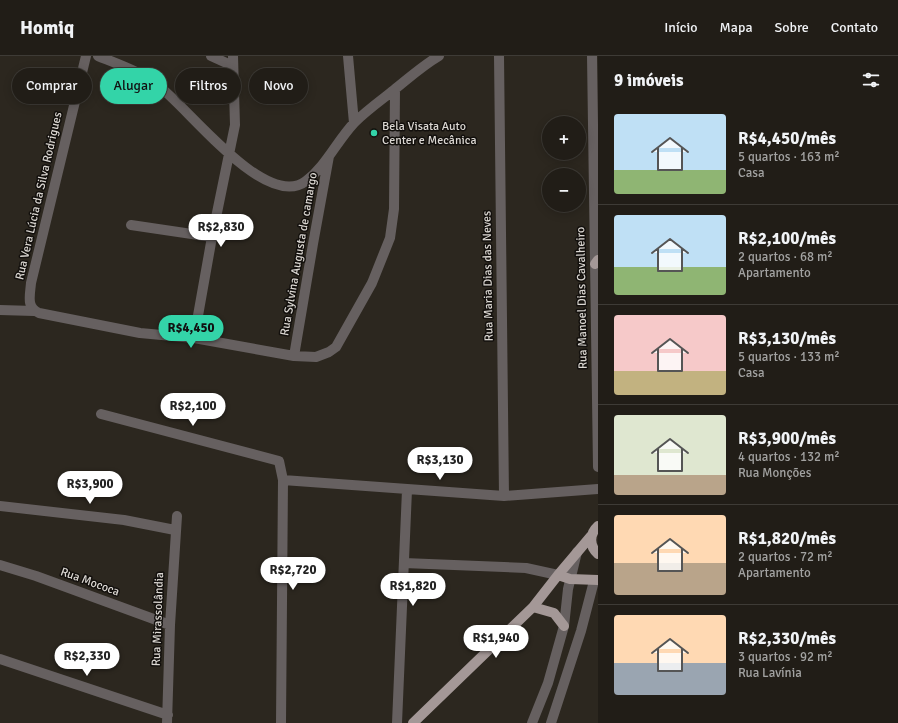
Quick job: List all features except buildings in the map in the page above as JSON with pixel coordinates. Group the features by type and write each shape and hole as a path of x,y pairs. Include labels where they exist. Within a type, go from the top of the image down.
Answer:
{"main road":[{"path":"413,723 533,607 598,526"},
{"path":"591,536 591,544 598,554"},
{"path":"558,575 570,579 597,578"},
{"path":"533,607 554,613 564,626"}],"street":[{"name":"Rua Vera Lúcia da Silva Rodrigues","path":"37,312 29,302 31,283 86,56"},
{"path":"98,56 130,69 155,83 176,100 230,155 246,169 264,181 284,188 299,186 306,182 329,156 354,123 424,64 439,56"},
{"path":"194,338 212,238 235,125 233,61 211,56"},
{"path":"348,56 354,123"},
{"name":"Rua Maria Dias das Neves","path":"499,56 504,496"},
{"name":"Rua Manoel Dias Cavalheiro","path":"592,56 598,467"},
{"path":"0,310 37,312 140,333 194,338 294,356 316,357 329,352 336,347 369,289 390,238 394,209 395,89"},
{"name":"Rua Sylvina Augusta de camargo","path":"294,356 329,156"},
{"path":"131,225 212,238"},
{"path":"101,414 279,461 283,480 281,723"},
{"path":"283,480 504,496 598,489"},
{"path":"397,723 407,490"},
{"path":"0,506 124,520 175,530"},
{"name":"Rua Mirassolândia","path":"168,719 170,625 177,516"},
{"path":"532,723 548,683 564,626 570,579 577,552"},
{"path":"404,563 526,568 558,575"},
{"name":"Rua Mococa","path":"0,565 36,576 170,625"},
{"path":"550,723 597,578"},
{"path":"0,659 168,719"}],"place":[{"name":"Bela Visata Auto Center e Mecânica","path":"374,133"}]}
